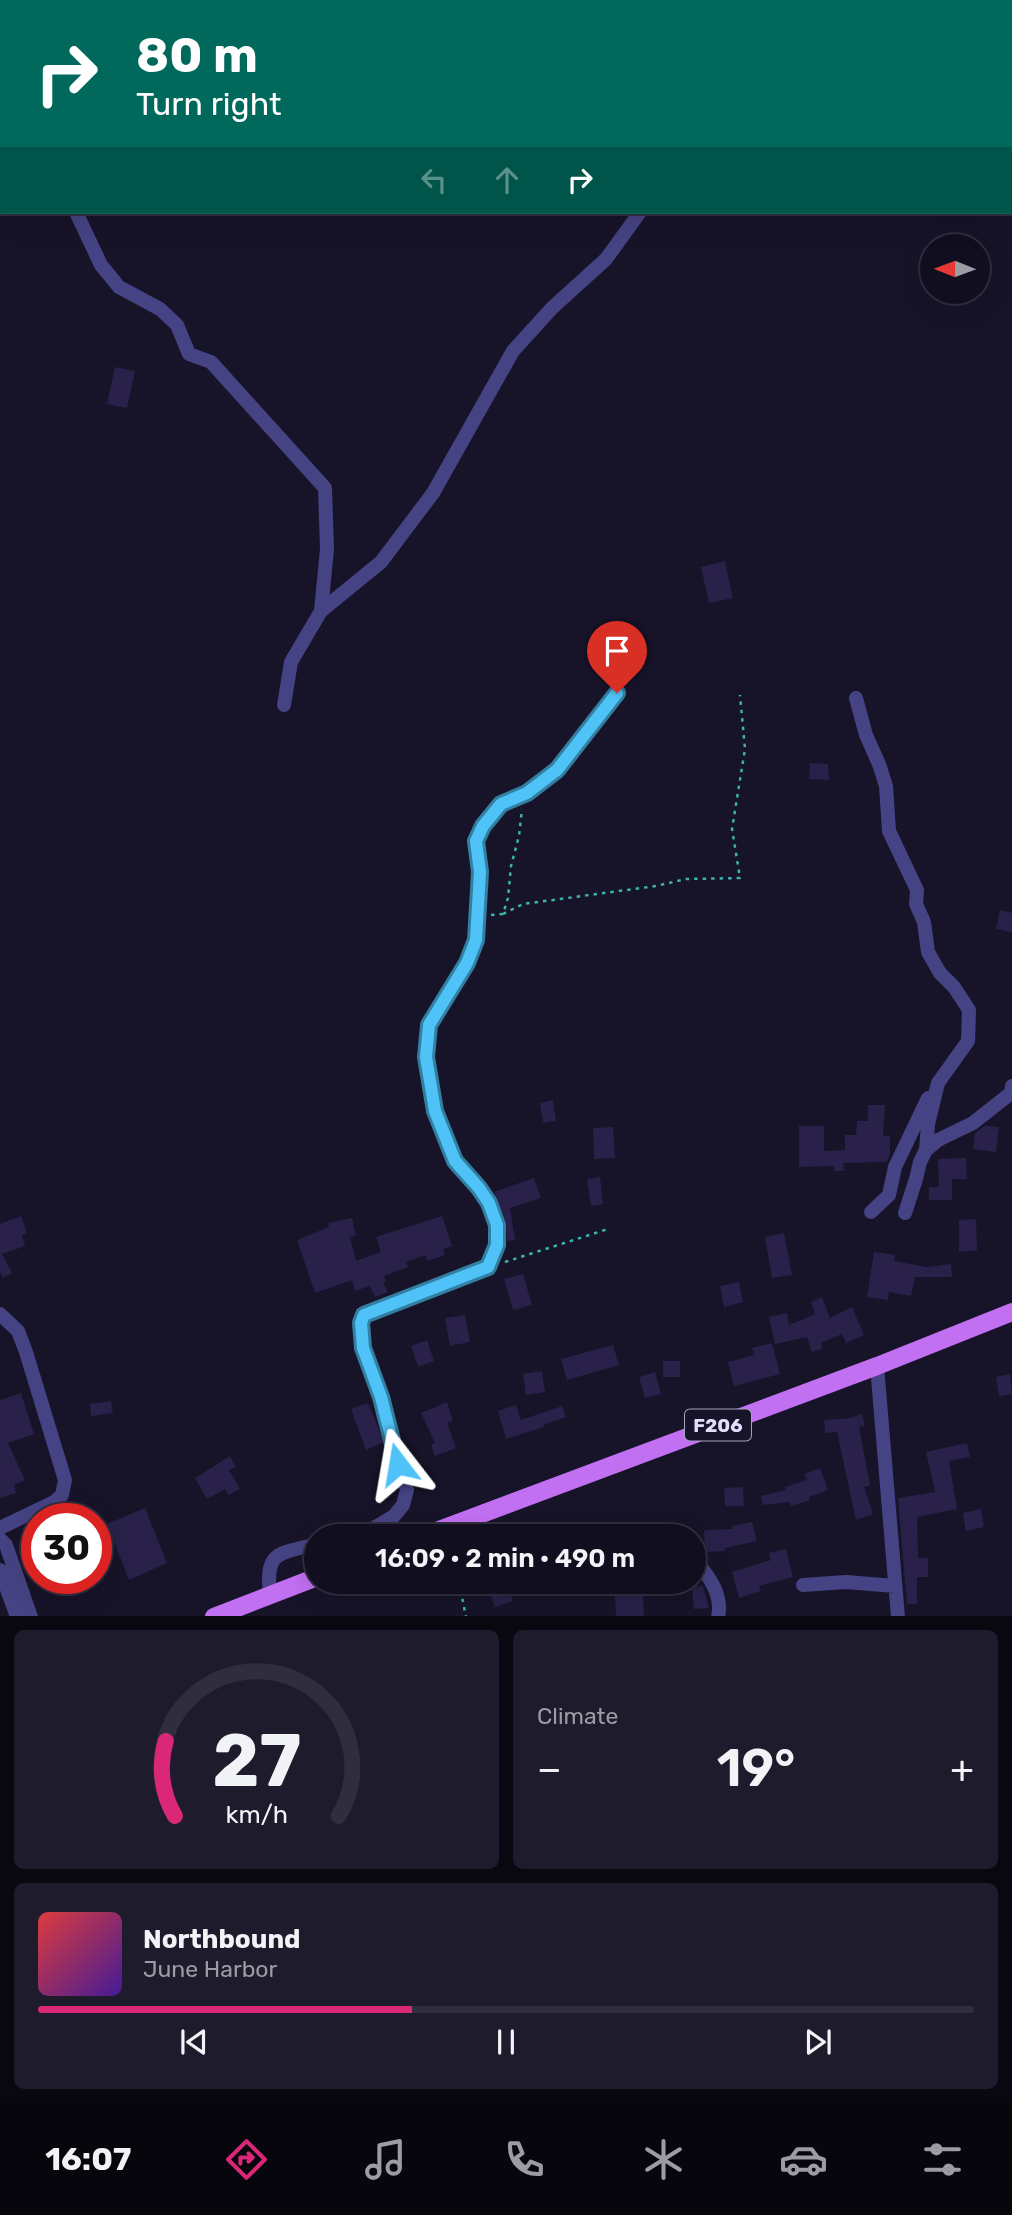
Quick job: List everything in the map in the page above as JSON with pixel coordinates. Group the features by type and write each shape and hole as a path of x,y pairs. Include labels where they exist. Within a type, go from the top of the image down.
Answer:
{"main road":[{"name":"F206","path":"455,1524 877,1366 1012,1312"},
{"path":"214,1616 304,1582"}],"street":[{"path":"77,214 101,265 119,287 160,309 177,324 189,354 211,362 325,488 327,549 321,611"},
{"path":"284,705 291,662 321,611 381,562 433,493 513,351 552,308 606,259 639,214"},
{"path":"381,1524 394,1516 402,1505 407,1490 381,1397 363,1348 361,1323 364,1315 488,1267 497,1245 497,1225 489,1203 455,1161 447,1145 435,1111 426,1057 429,1025 467,963 476,940 480,872 476,841 483,826 501,804 527,793 557,770 617,693"},
{"path":"856,698 866,736 886,786 889,831 917,890 916,904 923,922 928,952 940,973 954,987 969,1010 968,1041 938,1083 928,1124 926,1150 905,1213"},
{"path":"871,1212 889,1195 895,1167 915,1127 932,1080 947,1070"},
{"path":"926,1150 938,1140 973,1123 1011,1093 1012,1086"},
{"path":"0,1314 18,1331 65,1480 62,1495 54,1502 0,1528"},
{"path":"877,1366 898,1616"},
{"path":"0,1539 6,1545 31,1616"},
{"path":"270,1594 268,1572 275,1557 304,1548"},
{"path":"0,1570 17,1616"},
{"path":"706,1573 721,1606 718,1616"},
{"path":"803,1585 846,1582 895,1586"}],"path":[{"path":"476,923 523,904 656,886 686,878 740,878 732,829 745,748 740,695"},
{"path":"503,914 519,836 520,815 527,793"},
{"path":"488,1267 608,1229"},
{"path":"461,1594 466,1616"}],"building":[{"path":"115,367 135,371 127,408 107,404"},
{"path":"725,561 733,598 709,603 701,567"},
{"path":"810,763 828,764 829,780 809,779"},
{"path":"1000,910 1012,913 1012,932 996,929"},
{"path":"553,1100 556,1121 543,1123 540,1103"},
{"path":"868,1105 885,1105 883,1136 890,1136 887,1162 843,1163 844,1171 834,1171 834,1166 799,1167 799,1126 824,1126 824,1151 845,1150 845,1135 856,1135 857,1121 868,1121"},
{"path":"985,1126 999,1127 996,1152 973,1149 975,1133"},
{"path":"613,1127 615,1158 594,1159 593,1128"},
{"path":"966,1158 967,1179 952,1179 952,1200 929,1200 929,1187 939,1187 938,1159"},
{"path":"600,1177 603,1204 591,1206 587,1179"},
{"path":"534,1178 541,1198 510,1208 515,1240 507,1241 506,1222 494,1192"},
{"path":"21,1216 27,1233 22,1235 25,1246 2,1254 12,1273 3,1278 0,1272 0,1224"},
{"path":"442,1216 452,1246 443,1249 445,1255 427,1261 425,1255 406,1262 408,1267 384,1276 386,1281 383,1282 388,1292 375,1297 370,1286 355,1291 352,1280 315,1293 297,1240 329,1227 328,1223 352,1218 356,1236 350,1237 356,1261 381,1252 376,1237"},
{"path":"976,1219 977,1250 959,1252 959,1220"},
{"path":"784,1233 792,1275 772,1278 765,1237"},
{"path":"874,1252 895,1255 894,1261 927,1267 951,1264 952,1277 915,1277 911,1296 889,1292 888,1300 867,1297"},
{"path":"523,1274 532,1305 513,1310 504,1279"},
{"path":"739,1282 743,1302 724,1307 720,1286"},
{"path":"822,1297 830,1318 852,1307 864,1335 846,1343 842,1334 821,1343 822,1349 812,1352 807,1337 775,1344 769,1317 787,1313 789,1325 815,1314 811,1302"},
{"path":"465,1315 470,1342 450,1346 445,1318"},
{"path":"427,1340 434,1361 418,1367 411,1346"},
{"path":"772,1343 780,1374 734,1386 728,1362 754,1355 752,1348"},
{"path":"613,1345 619,1365 567,1380 561,1359"},
{"path":"663,1361 680,1361 680,1377 663,1377"},
{"path":"542,1371 545,1392 526,1395 523,1374"},
{"path":"655,1372 661,1394 645,1398 639,1377"},
{"path":"1010,1374 1012,1394 999,1396 996,1377"},
{"path":"21,1393 34,1434 8,1443 25,1480 14,1485 16,1493 0,1498 0,1400"},
{"path":"111,1401 113,1413 91,1416 90,1404"},
{"path":"447,1402 453,1421 447,1423 456,1448 435,1456 431,1445 435,1443 421,1413"},
{"path":"368,1403 384,1442 366,1450 351,1409"},
{"path":"516,1405 521,1420 562,1406 566,1417 506,1439 498,1411"},
{"path":"862,1414 865,1426 859,1427 870,1485 864,1487 873,1514 856,1520 837,1432 825,1433 824,1420"},
{"path":"967,1443 970,1457 949,1461 957,1509 917,1517 918,1558 928,1558 928,1577 917,1577 917,1604 907,1604 898,1498 935,1492 926,1452"},
{"path":"230,1456 236,1467 229,1470 240,1489 229,1495 225,1489 207,1499 195,1478"},
{"path":"820,1468 828,1490 791,1506 790,1502 763,1505 761,1496 786,1490 785,1487 807,1480 804,1474"},
{"path":"743,1487 744,1506 725,1506 724,1488"},
{"path":"145,1508 167,1563 129,1580 112,1537 112,1522"},
{"path":"981,1509 984,1527 966,1531 963,1513"},
{"path":"752,1522 757,1541 725,1548 725,1551 706,1552 706,1530 733,1529 732,1526"},
{"path":"786,1549 793,1577 759,1586 761,1591 739,1598 732,1572 771,1560 769,1553"},
{"path":"490,1594 510,1594 513,1601 495,1607"},
{"path":"693,1594 705,1594 709,1608 694,1609"},
{"path":"643,1595 644,1616 616,1616 615,1596"}],"route":[{"path":"398,1464 381,1397 363,1348 361,1323 364,1315 488,1267 497,1245 497,1225 489,1203 455,1161 447,1145 435,1111 426,1057 429,1025 467,963 476,940 480,890 476,841 483,826 501,804 527,793 557,770 617,693"}]}
